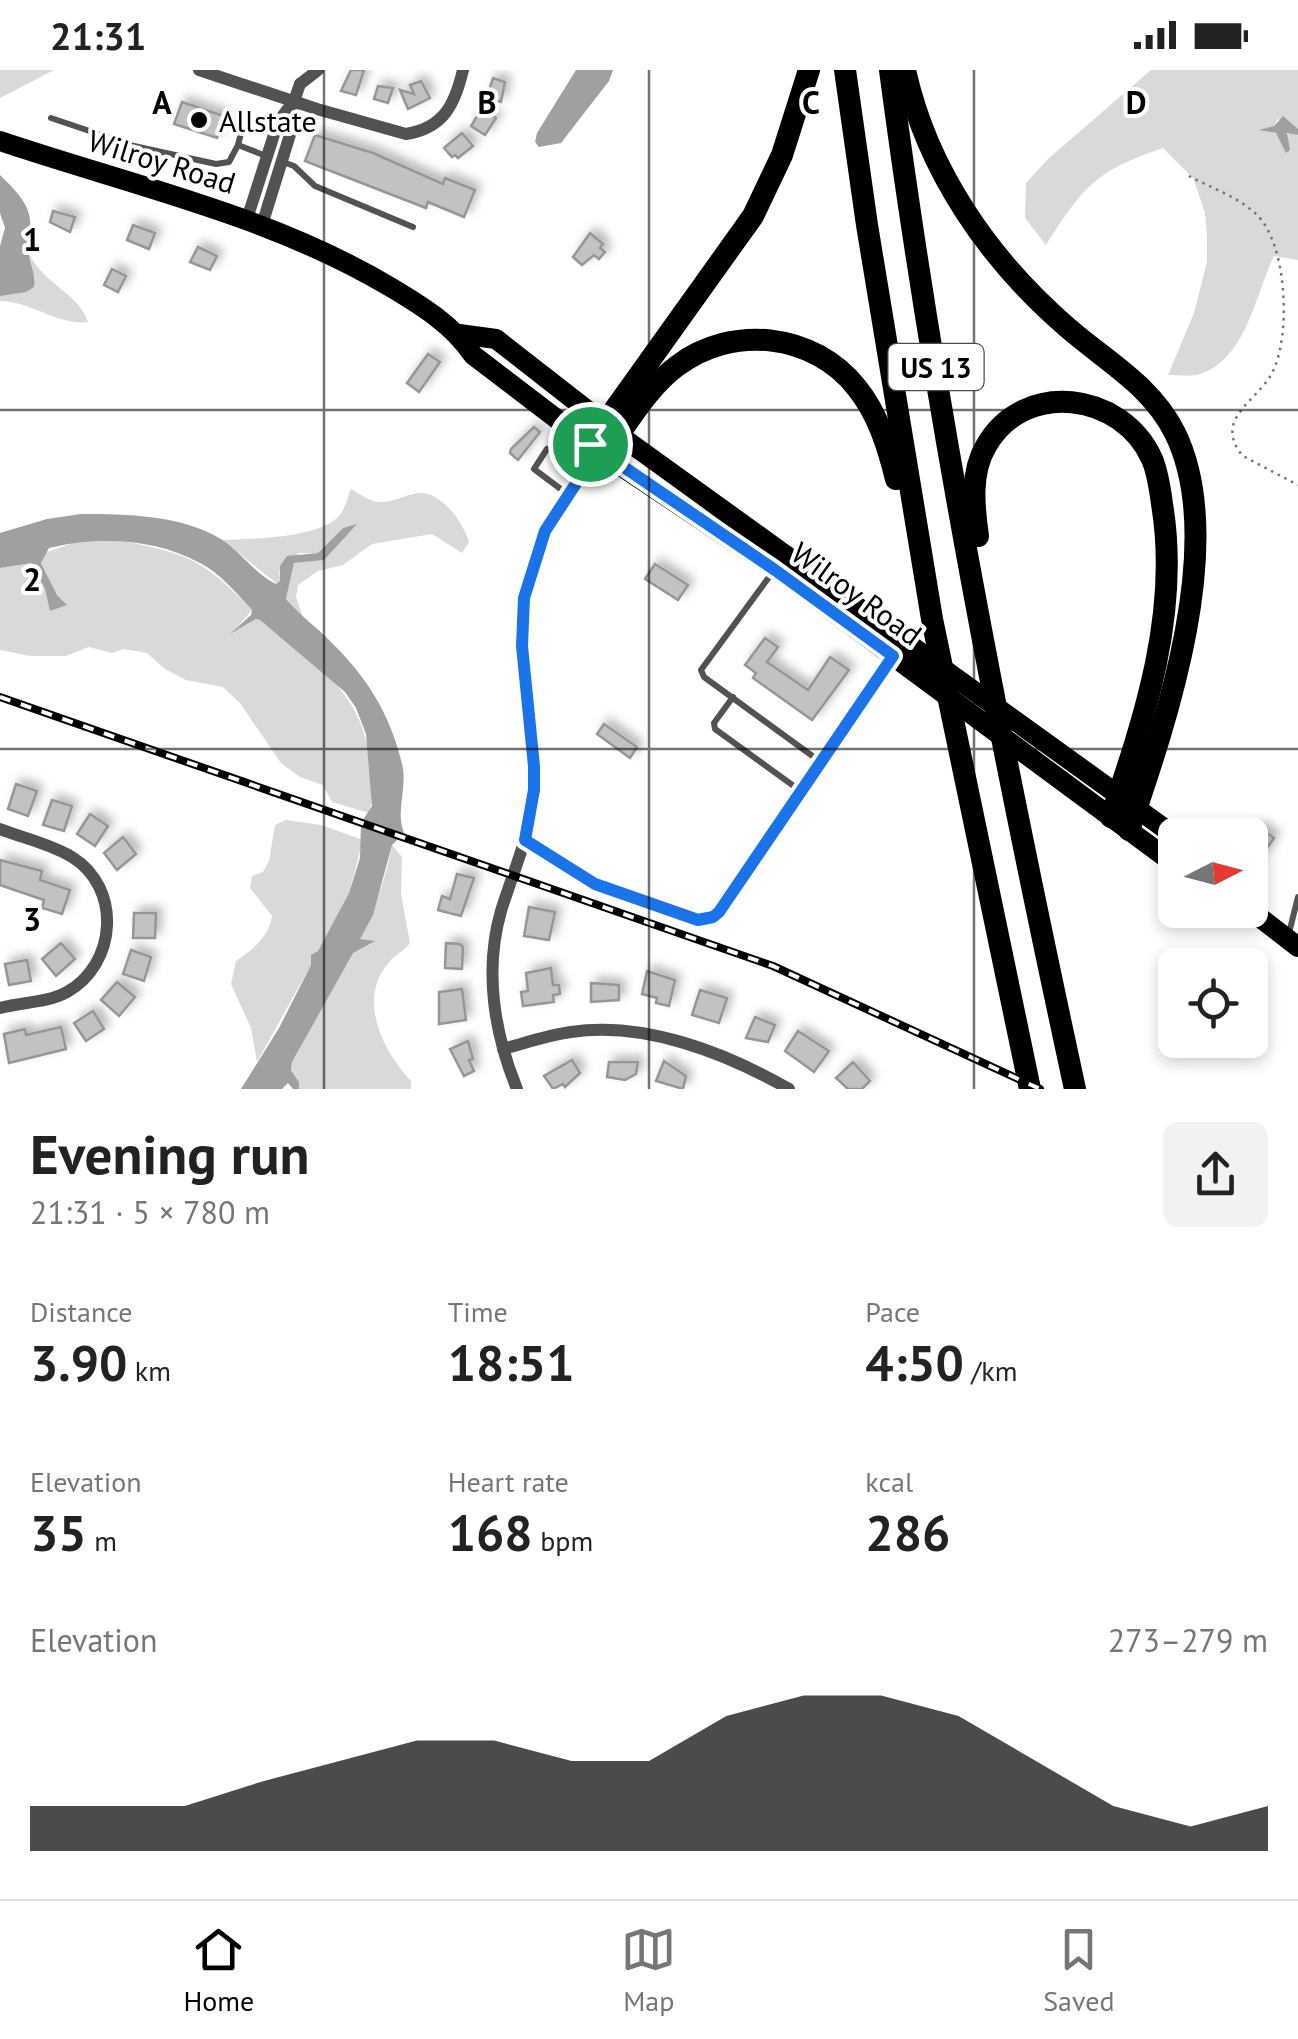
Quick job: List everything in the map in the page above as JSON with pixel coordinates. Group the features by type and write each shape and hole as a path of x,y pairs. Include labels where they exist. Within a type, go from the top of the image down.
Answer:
{"highway":[{"path":"594,453 754,216 782,155 809,70"},
{"name":"US 13","path":"845,70 932,619 1030,1089"},
{"name":"US 13","path":"890,70 923,292 988,664 1075,1089"},
{"path":"905,70 934,156 968,216 995,253 1050,313 1149,394 1182,450 1196,511 1190,614 1124,812"},
{"path":"612,429 660,381 689,357 706,349 744,340 766,340 817,354 859,390 881,430 932,619"},
{"path":"988,664 974,490 978,463 1006,422 1036,406 1070,400 1107,410 1133,430 1152,459 1167,548 1158,658 1124,812"}],"main road":[{"name":"Wilroy Road","path":"0,142 254,222 376,278 460,334 473,355 594,453 775,570 893,656 1124,812 1158,828"},
{"name":"Wilroy Road","path":"460,334 496,339 1124,812 1158,848"},
{"path":"1268,924 1293,943"}],"street":[{"path":"199,70 394,133 420,132 442,120 451,109 463,70"},
{"path":"254,222 275,159 278,122 294,101 298,77 318,70"},
{"path":"518,1089 502,1049 492,962 500,913 525,840 533,802 534,766 522,646 524,598 540,543 594,453"},
{"path":"0,829 56,849 85,867 104,897 108,914 102,952 83,981 55,998 0,1008"},
{"path":"502,1049 574,1031 636,1033 680,1042 742,1065 789,1089"}],"lane":[{"path":"51,118 134,146 216,164 229,162 246,113"},
{"path":"238,145 294,166 315,186 413,226"},
{"path":"547,449 534,468 567,493"},
{"path":"775,570 702,670 704,677 822,763"},
{"path":"525,840 595,884 706,920 719,912 893,656"},
{"path":"733,697 714,723 715,729 802,792"},
{"path":"1293,943 1298,897"}],"path":[{"path":"1189,176 1249,208 1272,237 1283,306 1279,355 1267,382 1236,418 1232,433 1243,456 1298,485"}],"shaded area":[{"path":"0,70 54,70 0,98"},
{"path":"576,70 613,70 609,81 561,143 539,147 535,142 537,133"},
{"path":"1151,70 1298,70 1298,129 1278,119 1274,126 1262,130 1298,135 1298,260 1274,256 1239,340 1216,366 1196,375 1168,375 1194,313 1207,262 1205,213 1193,178 1163,148 1121,165 1093,183 1046,245 1025,218 1026,183 1049,158"},
{"path":"1283,116 1298,129 1298,135 1287,133 1290,150 1286,153 1276,133 1259,130 1274,126"},
{"path":"0,175 29,214 28,249 34,287 0,296 0,246 5,228 0,213"},
{"path":"28,251 42,272 77,303 88,322 66,320 0,301 0,296 35,280"},
{"path":"351,489 381,502 428,494 451,510 469,542 462,553 432,534 372,544 343,565 318,571 298,585 296,597 304,620 286,599 294,563 324,560 355,525 343,528 318,553 299,553 279,572 281,581 277,584 223,540 283,536 327,525 340,515"},
{"path":"81,514 135,516 189,525 221,539 276,584 287,556 318,553 343,528 357,524 324,560 294,563 286,599 345,656 384,714 402,764 404,833 392,845 373,915 360,939 375,941 353,953 292,1062 299,1089 288,1083 282,1089 241,1089 279,1028 311,965 311,955 318,951 349,893 360,858 361,823 372,806 366,734 345,692 260,620 230,634 252,610 214,572 183,555 126,542 87,542 49,548 41,563 57,595 67,605 50,611 45,589 32,563 0,568 0,533"},
{"path":"118,540 178,555 206,569 252,610 233,632 260,620 333,681 358,717 366,740 373,784 369,813 332,802 323,785 300,777 281,763 240,703 223,687 186,680 147,653 124,649 112,653 89,647 66,656 30,656 0,650 0,568 32,563 51,611 66,604 41,563 44,553 73,543"},
{"path":"286,820 321,825 363,840 349,893 318,952 311,955 311,965 257,1062 251,1028 231,984 236,961 259,942 270,924 272,916 250,888 252,876 263,872 269,861 275,825"},
{"path":"392,845 402,857 401,894 410,943 381,974 374,1006 382,1039 411,1081 411,1089 299,1089 292,1062 364,930"}],"building":[{"path":"351,70 364,70 356,95 341,91"},
{"path":"493,78 505,82 501,102 489,99 494,91 489,90"},
{"path":"421,81 430,98 408,109 400,90 414,94 410,85"},
{"path":"378,86 393,88 388,103 374,99"},
{"name":"Allstate","path":"182,102 224,116 217,138 174,124"},
{"path":"482,108 496,118 485,135 471,126"},
{"path":"462,133 473,146 458,158 452,157 444,148"},
{"path":"315,135 373,153 443,184 445,178 475,190 464,217 428,202 426,208 305,161"},
{"path":"53,211 75,217 70,232 50,222"},
{"path":"133,225 155,233 149,249 127,240"},
{"path":"590,233 603,244 600,248 605,252 599,259 594,255 582,265 573,257"},
{"path":"198,247 217,256 210,270 190,262"},
{"path":"112,269 126,276 118,292 104,285"},
{"path":"428,354 440,362 419,392 407,383"},
{"path":"534,427 540,432 518,460 511,449"},
{"path":"655,564 688,585 678,600 645,579"},
{"path":"765,638 778,647 767,662 808,690 830,657 849,670 812,720 753,678 756,673 745,665"},
{"path":"604,724 637,747 630,758 597,734"},
{"path":"16,784 37,791 28,816 8,809"},
{"path":"52,800 72,806 64,831 43,825"},
{"path":"90,814 108,826 95,846 77,834"},
{"path":"123,837 136,854 117,870 104,853"},
{"path":"0,860 42,871 40,880 70,890 62,914 42,908 44,900 0,885"},
{"path":"457,874 474,878 461,916 438,910 442,896 450,899"},
{"path":"529,907 555,912 549,940 524,936"},
{"path":"134,913 156,913 155,938 133,938"},
{"path":"61,943 75,959 56,976 42,959"},
{"path":"446,943 463,947 462,969 445,968"},
{"path":"131,950 151,957 144,981 123,974"},
{"path":"27,960 31,981 9,985 5,964"},
{"path":"551,968 553,985 559,985 560,994 553,995 554,1002 523,1006 521,992 528,991 526,973"},
{"path":"647,971 675,980 669,1006 642,994"},
{"path":"117,982 135,997 119,1016 101,1000"},
{"path":"591,983 619,985 619,1000 591,1002"},
{"path":"462,989 466,1020 439,1024 439,992"},
{"path":"700,990 727,998 719,1023 692,1015"},
{"path":"93,1011 104,1029 86,1041 74,1023"},
{"path":"755,1017 775,1025 768,1042 746,1038"},
{"path":"61,1027 66,1049 9,1063 4,1034 25,1029 26,1035"},
{"path":"798,1031 829,1051 814,1072 785,1051"},
{"path":"468,1041 474,1071 464,1076 450,1049"},
{"path":"572,1060 580,1073 565,1087 563,1084 553,1089 544,1076"},
{"path":"664,1061 686,1076 683,1089 656,1081"},
{"path":"609,1062 638,1062 636,1074 625,1080 607,1077"},
{"path":"853,1062 870,1081 862,1089 848,1089 836,1078"}],"railway":[{"path":"0,697 773,966 1040,1089"}],"place":[{"name":"Allstate","path":"199,120"}],"route":[{"path":"590,444 893,656 719,912 706,920 595,884 525,840 534,766 522,646 524,598 545,531 590,462 590,444"}]}
